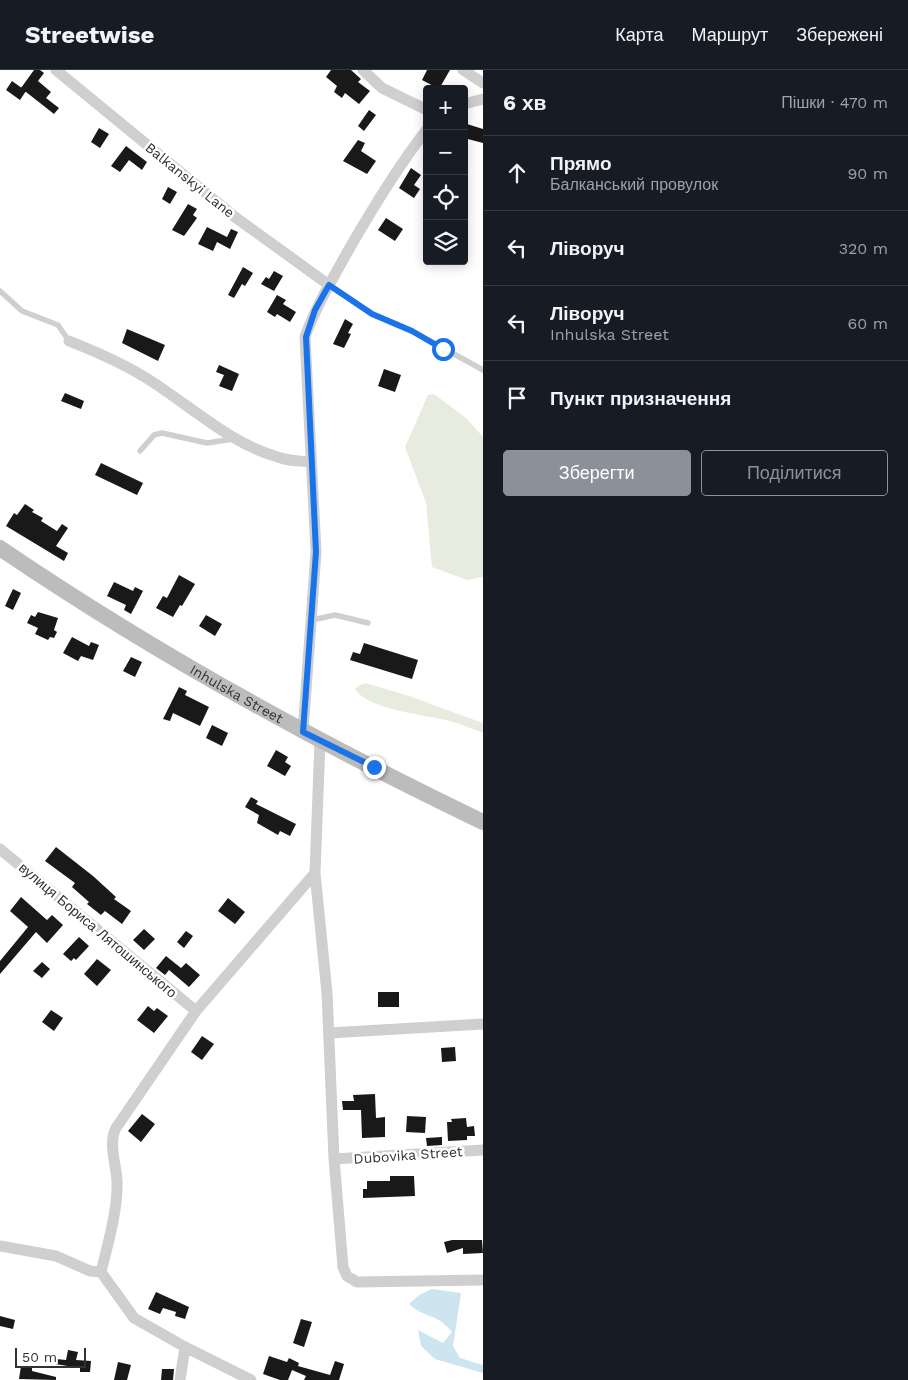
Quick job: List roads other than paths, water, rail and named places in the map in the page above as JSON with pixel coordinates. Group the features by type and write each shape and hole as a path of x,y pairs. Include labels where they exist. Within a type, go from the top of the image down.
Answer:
{"street":[{"name":"Balkanskyi Lane","path":"56,70 235,217 329,285"},
{"path":"364,70 382,88 423,108"},
{"path":"463,70 483,83"},
{"path":"468,103 483,99"},
{"path":"303,732 316,552 306,337 315,310 329,285 403,160 426,130"},
{"path":"69,341 108,357 150,380 236,439 257,450 283,459 311,462"},
{"name":"Inhulska Street","path":"0,548 170,657 320,741 483,822"},
{"path":"320,741 315,873 329,1033 334,1159 343,1267 347,1276 357,1282 483,1280"},
{"name":"вулиця Бориса Лятошинського","path":"0,849 196,1011"},
{"path":"251,1380 185,1347 134,1318 101,1272 113,1217 117,1182 113,1133 163,1056 196,1011 315,873"},
{"path":"329,1033 483,1024"},
{"name":"Dubovika Street","path":"334,1159 483,1150"},
{"path":"0,1246 56,1256 90,1271 101,1272"},
{"path":"180,1380 185,1347"}],"lane":[{"path":"329,285 372,314 412,331 483,370"},
{"path":"0,291 22,310 58,325 69,341"},
{"path":"140,451 154,435 162,433 208,442 236,439"},
{"path":"312,620 335,615 368,623"}],"water":[{"path":"432,1289 461,1293 453,1346 460,1358 483,1365 483,1373 435,1359 421,1346 418,1330 443,1343 452,1332 441,1321 420,1312 409,1304 419,1295"}]}
